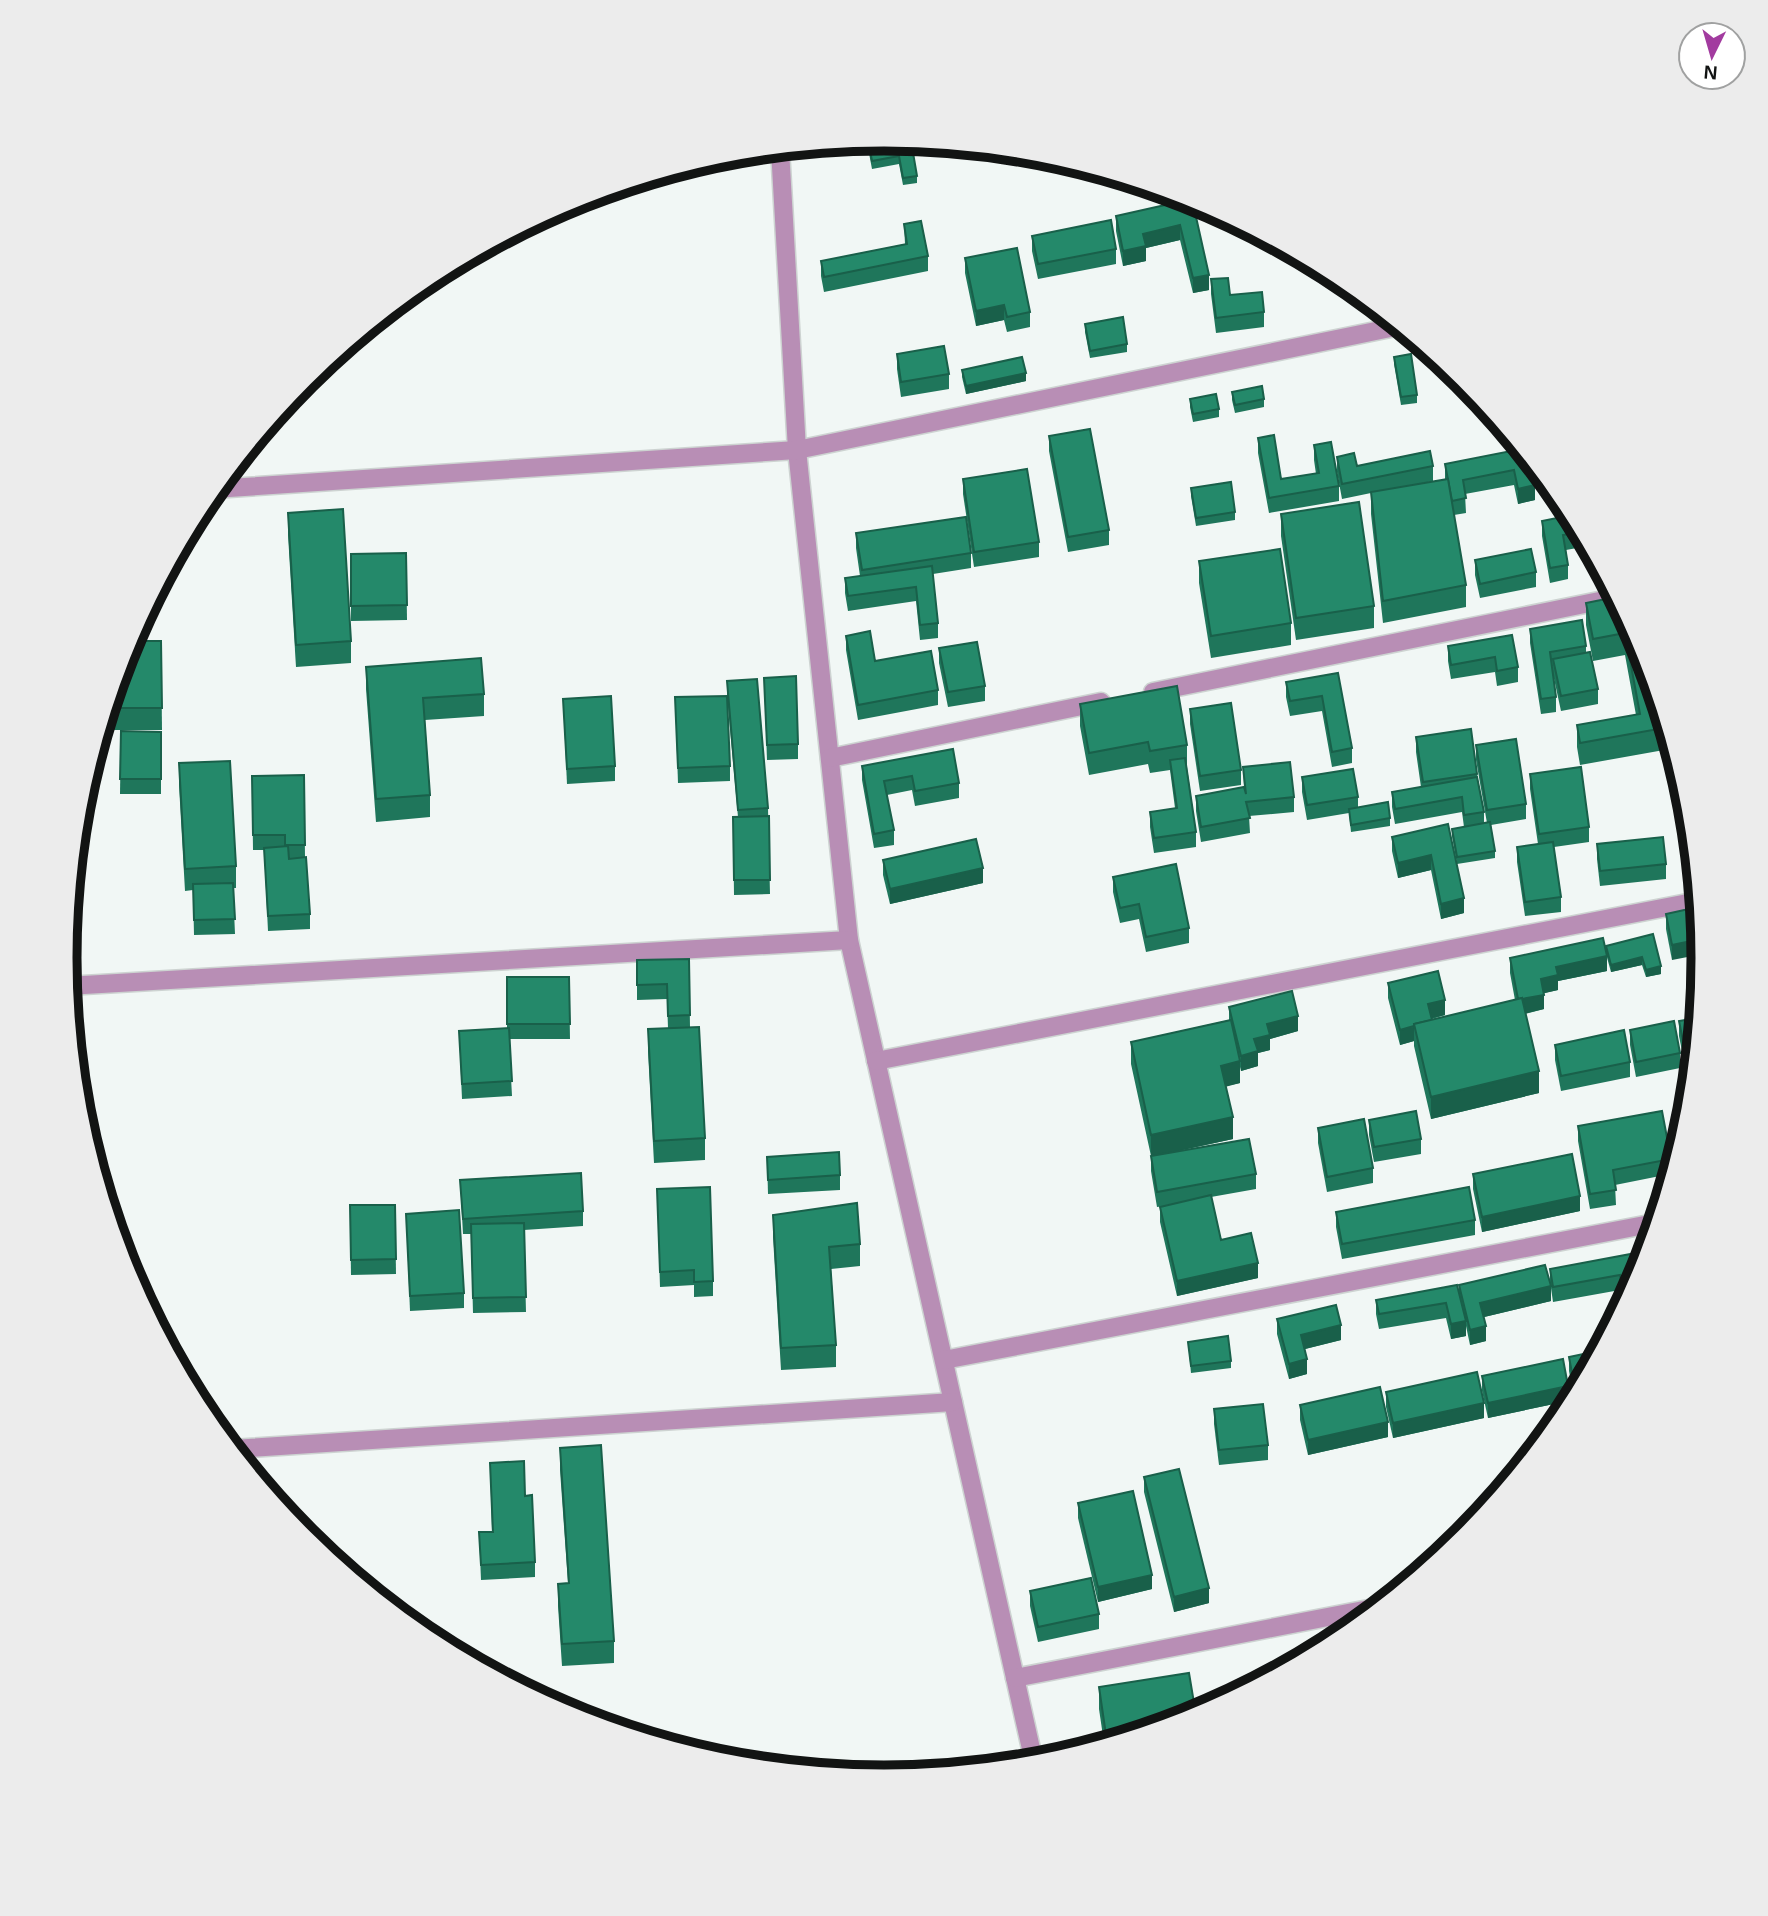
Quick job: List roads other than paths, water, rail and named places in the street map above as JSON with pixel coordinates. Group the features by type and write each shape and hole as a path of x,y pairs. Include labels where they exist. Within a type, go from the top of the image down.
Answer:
{"street":[{"path":"781,158 797,450 849,940 1031,1751"},
{"path":"229,488 797,450 1388,328"},
{"path":"1142,694 1607,600"},
{"path":"830,758 1115,700"},
{"path":"876,1061 1689,903"},
{"path":"78,985 849,940"},
{"path":"944,1360 1645,1225"},
{"path":"244,1448 953,1402"},
{"path":"1015,1678 1356,1611"}]}
